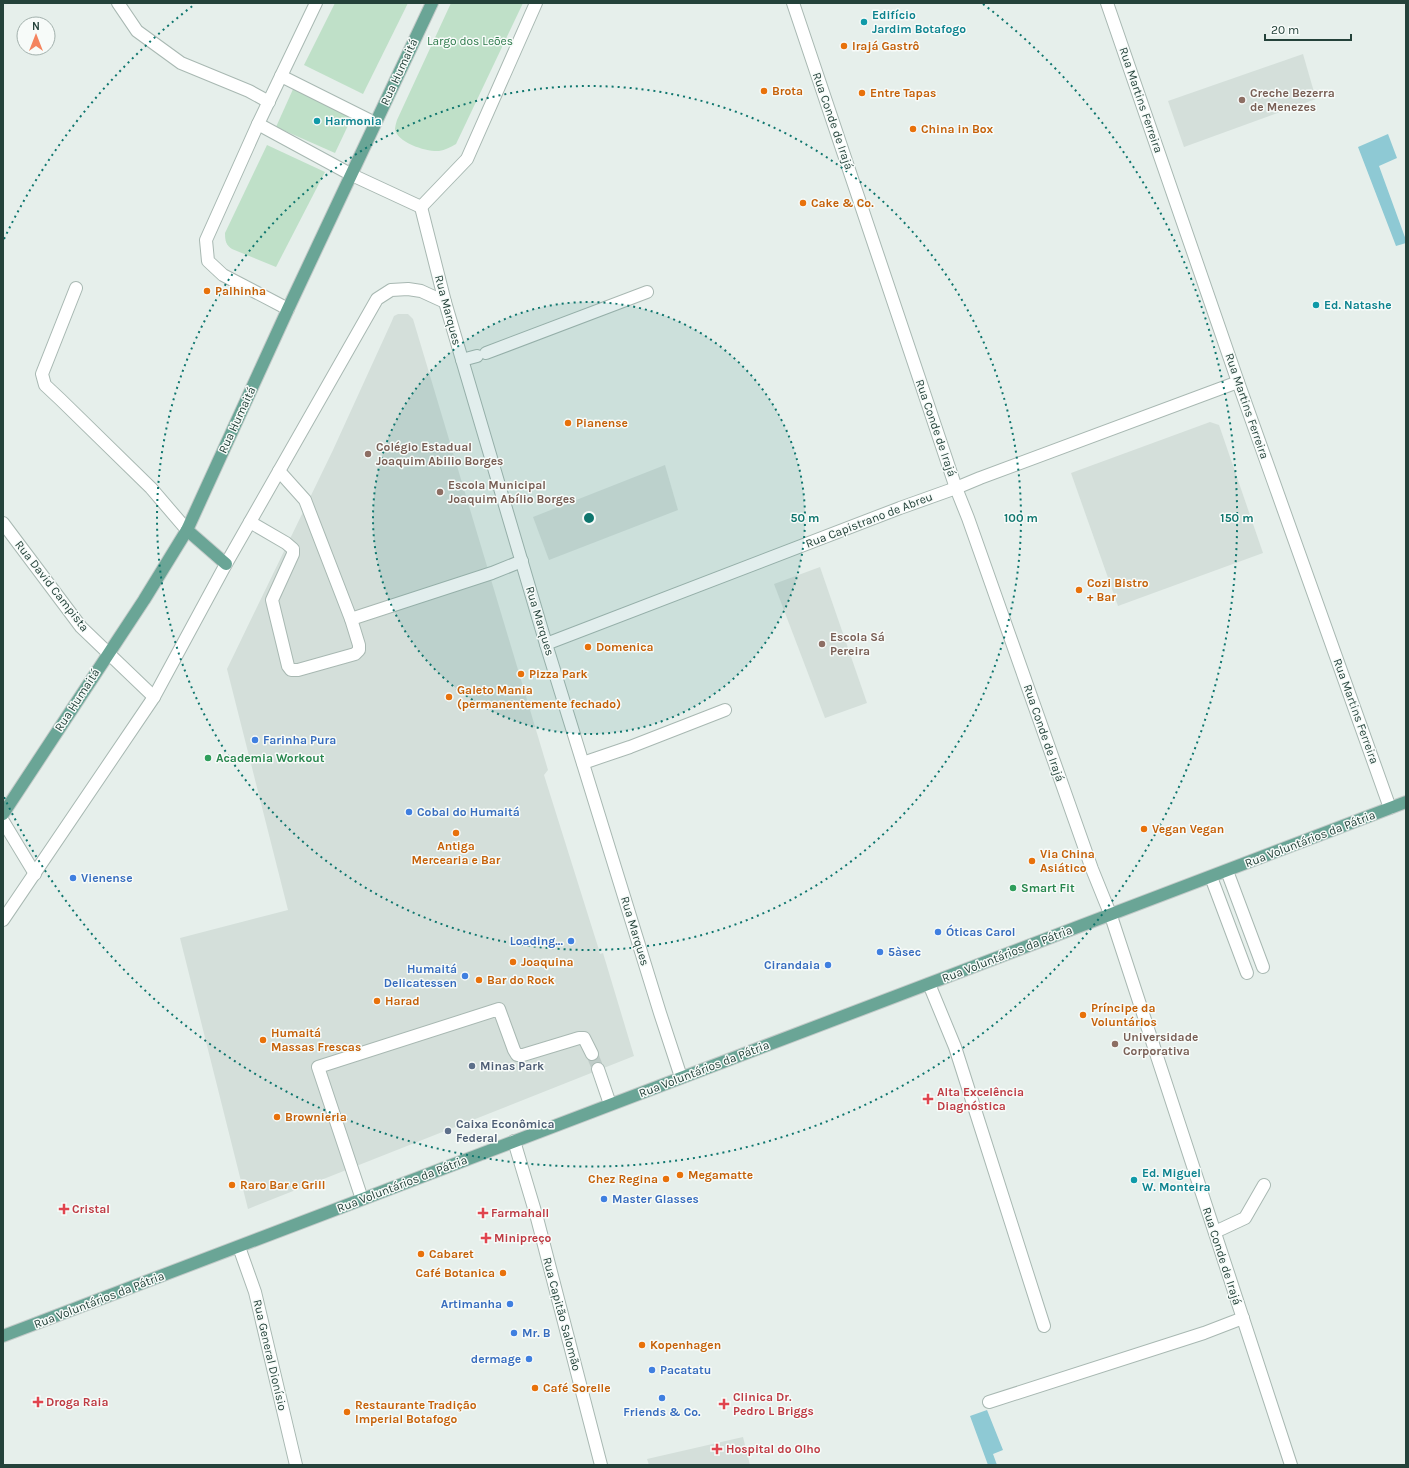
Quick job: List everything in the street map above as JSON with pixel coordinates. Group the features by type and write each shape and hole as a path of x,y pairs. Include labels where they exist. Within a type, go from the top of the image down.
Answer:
{"main road":[{"name":"Rua Humaitá","path":"3,814 144,600 187,530 288,309 432,3"},
{"path":"187,530 226,564"},
{"name":"Rua Voluntários da Pátria","path":"3,1336 1047,938 1111,916 1406,802"}],"street":[{"path":"118,3 137,31 181,63 249,91 269,102"},
{"path":"288,309 223,275 208,261 206,240 258,124 316,3"},
{"path":"258,124 352,175 422,207 467,159 536,3"},
{"name":"Rua Conde de Irajá","path":"793,3 956,488 968,518 1092,869 1111,916 1291,1465"},
{"name":"Rua Martins Ferreira","path":"1108,3 1238,382 1390,808"},
{"path":"281,76 375,123"},
{"name":"Rua Marques","path":"422,207 444,302 546,644 681,1077"},
{"path":"76,288 42,374 45,385 151,488 187,530"},
{"path":"3,920 154,697 226,564 377,299 391,290 408,289 422,291 444,302"},
{"path":"462,360 482,354 647,292"},
{"name":"Rua Capistrano de Abreu","path":"546,644 893,510 956,488 987,475 1238,382"},
{"path":"250,522 286,543 293,549 293,554 272,600 288,666 291,670 298,670 355,654 359,650 359,645 351,619 305,500 279,471"},
{"name":"Rua David Campista","path":"3,523 81,627 109,652 154,697"},
{"path":"351,619 492,573 522,561"},
{"path":"583,763 630,747 725,710"},
{"path":"3,821 35,874"},
{"path":"1227,871 1263,967"},
{"path":"1211,877 1247,973"},
{"path":"929,984 955,1047 1044,1326"},
{"path":"362,1199 318,1067 499,1009 517,1055 523,1055 579,1038 584,1038 592,1054"},
{"path":"598,1069 610,1104"},
{"name":"Rua Capitão Salomão","path":"514,1141 537,1218 601,1465"},
{"path":"1215,1232 1245,1218 1264,1185"},
{"name":"Rua General Dionísio","path":"239,1247 255,1292 296,1465"},
{"path":"989,1402 1204,1333 1242,1318"}],"shaded area":[{"name":"Creche Bezerra de Menezes","path":"1303,54 1316,99 1184,147 1168,101"},
{"path":"398,314 408,314 413,319 548,770 544,775 600,954 603,953 634,1056 248,1209 180,938 288,910 227,669 333,450 394,316"},
{"path":"1210,422 1219,425 1263,553 1118,606 1071,473"},
{"path":"665,465 678,510 549,560 533,517"},
{"name":"Escola Sá Pereira","path":"820,567 867,703 825,718 774,584"},
{"name":"Hospital do Olho","path":"743,1437 750,1465 649,1465 647,1459"}],"green space":[{"name":"Largo dos Leões","path":"335,3 408,3 363,94 304,65"},
{"name":"Largo dos Leões","path":"451,3 523,3 456,144 443,150 434,151 413,146 397,134 395,128 397,120"},
{"path":"294,87 353,115 335,153 276,127"},
{"path":"267,145 325,172 276,267 232,249 228,246 225,236 225,233"}],"water":[{"path":"1388,134 1397,158 1379,166 1406,240 1406,243 1396,246 1358,147"},
{"path":"987,1410 1003,1450 993,1454 997,1465 988,1465 970,1416"}],"tunnel":[{"path":"592,1054 598,1069"}],"place":[{"name":"Edifício Jardim Botafogo","path":"864,22"},
{"name":"Irajá Gastrô","path":"844,46"},
{"name":"Brota","path":"764,91"},
{"name":"Entre Tapas","path":"862,93"},
{"name":"Creche Bezerra de Menezes","path":"1242,100"},
{"name":"Harmonia","path":"317,121"},
{"name":"China in Box","path":"913,129"},
{"name":"Cake & Co.","path":"803,203"},
{"name":"Palhinha","path":"207,291"},
{"name":"Ed. Natashe","path":"1316,305"},
{"name":"Pianense","path":"568,423"},
{"name":"Colégio Estadual Joaquim Abilio Borges","path":"368,454"},
{"name":"Escola Municipal Joaquim Abílio Borges","path":"440,492"},
{"name":"Cozi Bistro + Bar","path":"1079,590"},
{"name":"Escola Sá Pereira","path":"822,644"},
{"name":"Domenica","path":"588,647"},
{"name":"Pizza Park","path":"521,674"},
{"name":"Galeto Mania (permanentemente fechado)","path":"449,697"},
{"name":"Farinha Pura","path":"255,740"},
{"name":"Academia Workout","path":"208,758"},
{"name":"Cobal do Humaitá","path":"409,812"},
{"name":"Vegan Vegan","path":"1144,829"},
{"name":"Antiga Mercearia e Bar","path":"456,833"},
{"name":"Via China Asiático","path":"1032,861"},
{"name":"Vienense","path":"73,878"},
{"name":"Smart Fit","path":"1013,888"},
{"name":"Óticas Carol","path":"938,932"},
{"name":"Loading...","path":"571,941"},
{"name":"5àsec","path":"880,952"},
{"name":"Joaquina","path":"513,962"},
{"name":"Cirandaia","path":"828,965"},
{"name":"Humaitá Delicatessen","path":"465,976"},
{"name":"Bar do Rock","path":"479,980"},
{"name":"Harad","path":"377,1001"},
{"name":"Príncipe da Voluntários","path":"1083,1015"},
{"name":"Humaitá Massas Frescas","path":"263,1040"},
{"name":"Universidade Corporativa","path":"1115,1044"},
{"name":"Minas Park","path":"472,1066"},
{"name":"Alta Excelência Diagnóstica","path":"928,1099"},
{"name":"Brownieria","path":"277,1117"},
{"name":"Caixa Econômica Federal","path":"448,1131"},
{"name":"Megamatte","path":"680,1175"},
{"name":"Chez Regina","path":"666,1179"},
{"name":"Ed. Miguel W. Monteira","path":"1134,1180"},
{"name":"Raro Bar e Grill","path":"232,1185"},
{"name":"Master Glasses","path":"604,1199"},
{"name":"Cristal","path":"64,1209"},
{"name":"Farmahall","path":"483,1213"},
{"name":"Minipreço","path":"486,1238"},
{"name":"Cabaret","path":"421,1254"},
{"name":"Café Botanica","path":"503,1273"},
{"name":"Artimanha","path":"510,1304"},
{"name":"Mr. B","path":"514,1333"},
{"name":"Kopenhagen","path":"642,1345"},
{"name":"dermage","path":"529,1359"},
{"name":"Pacatatu","path":"652,1370"},
{"name":"Café Sorelle","path":"535,1388"},
{"name":"Friends & Co.","path":"662,1398"},
{"name":"Droga Raia","path":"38,1402"},
{"name":"Clinica Dr. Pedro L Briggs","path":"724,1404"},
{"name":"Restaurante Tradição Imperial Botafogo","path":"347,1412"},
{"name":"Hospital do Olho","path":"717,1449"}]}
